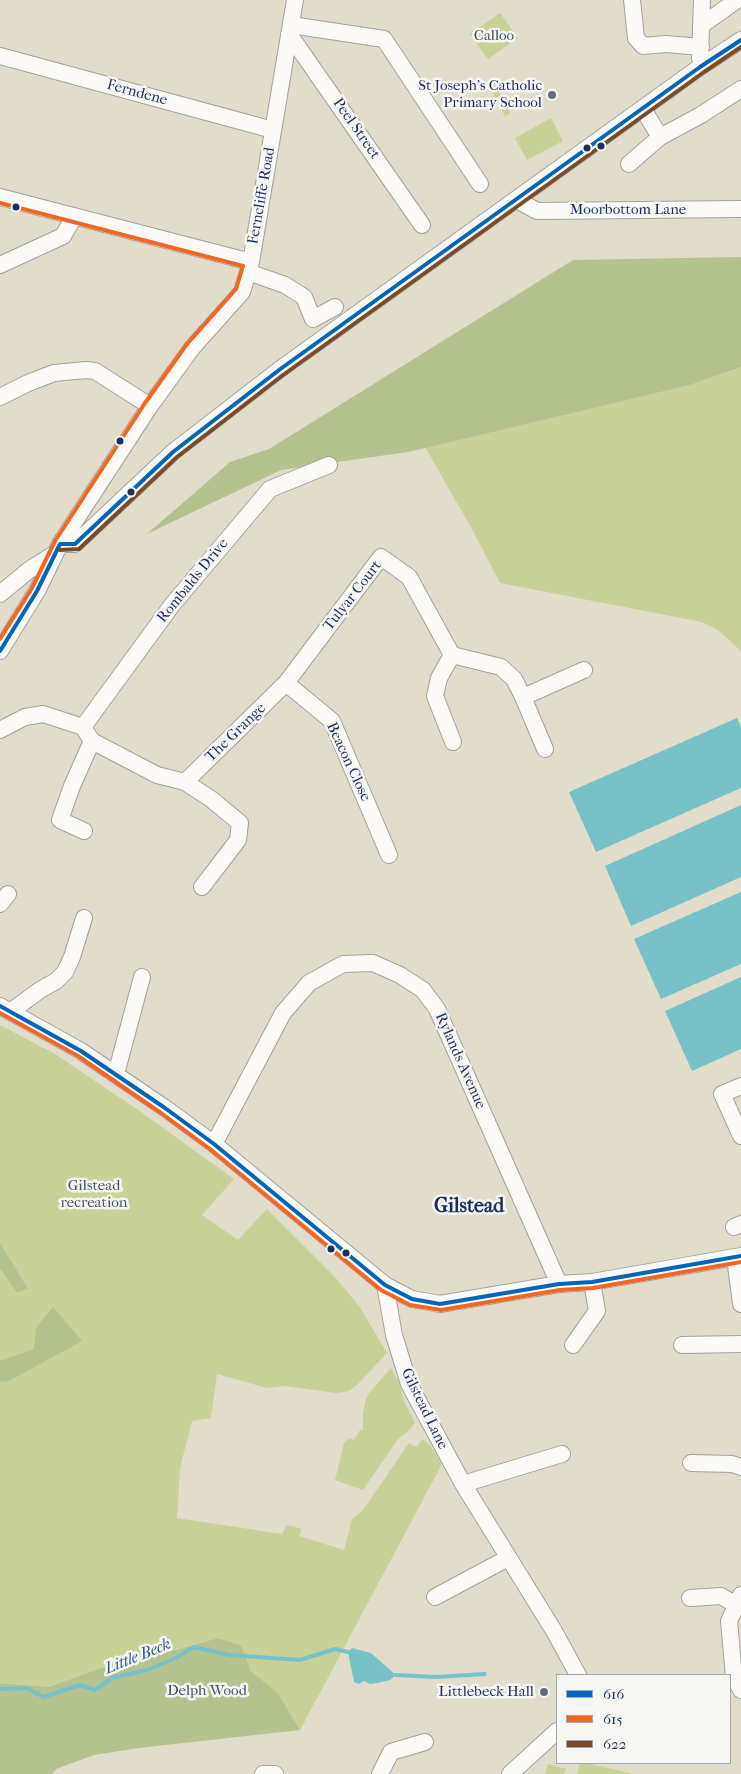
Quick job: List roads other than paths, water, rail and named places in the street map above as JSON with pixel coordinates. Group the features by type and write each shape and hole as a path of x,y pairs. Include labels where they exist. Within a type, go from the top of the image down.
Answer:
{"street":[{"name":"Ferncliffe Road","path":"58,549 150,406 192,348 242,292 249,267 295,0"},
{"path":"632,0 636,38 643,46 666,44 701,47"},
{"path":"700,67 702,25 706,0"},
{"path":"702,25 737,0"},
{"path":"290,29 384,39 480,184"},
{"name":"Peel Street","path":"290,29 422,225"},
{"path":"0,594 58,549 75,544 173,452 279,370 643,110 700,67 741,40"},
{"name":"Ferndene","path":"0,56 273,130"},
{"path":"629,164 660,137 701,115 741,89"},
{"path":"643,110 660,137"},
{"path":"0,197 249,267 286,285 304,297 313,319 335,307"},
{"name":"Moorbottom Lane","path":"517,200 537,211 741,210"},
{"path":"0,265 63,236 74,217"},
{"path":"0,397 54,373 86,370 95,371 150,406"},
{"name":"Rombalds Drive","path":"83,727 172,605 270,489 329,465"},
{"path":"0,651 37,591 58,549"},
{"name":"Tulyar Court","path":"286,683 381,556 409,577 452,655"},
{"path":"453,742 435,696 439,678 452,655 501,668 514,678 545,749"},
{"path":"523,697 584,670"},
{"name":"The Grange","path":"185,782 286,683"},
{"name":"Beacon Close","path":"286,683 332,721 389,855"},
{"path":"0,730 25,717 43,714 83,727 92,741 157,776 185,782 211,799 240,823 238,840 202,887"},
{"path":"84,831 60,820 72,786 92,741"},
{"path":"5,1009 56,981 65,972 69,966 84,918"},
{"name":"Rylands Avenue","path":"214,1144 283,1013 309,983 343,964 374,962 424,990 437,1009 559,1284"},
{"path":"116,1074 142,977"},
{"path":"5,1009 81,1051 116,1074 214,1144 385,1285 412,1299 440,1304 559,1284 592,1282 738,1257 741,1304"},
{"path":"741,1086 722,1094 741,1136"},
{"path":"573,1345 596,1311 592,1282"},
{"name":"Gilstead Lane","path":"385,1285 394,1335 409,1384 463,1484 554,1630 577,1674"},
{"path":"682,1345 741,1344"},
{"path":"463,1484 562,1454"},
{"path":"690,1463 741,1466"},
{"path":"435,1597 508,1558"},
{"path":"690,1598 721,1596 739,1600 729,1621 734,1677 741,1690"},
{"path":"510,1774 556,1733"},
{"path":"380,1774 391,1752 425,1742"},
{"path":"263,1774 274,1774"}],"water":[{"path":"737,718 741,727 741,788 596,852 569,792"},
{"path":"741,805 741,877 631,926 605,866"},
{"path":"741,892 741,964 661,999 634,939"},
{"path":"741,977 741,1049 692,1071 665,1011"},
{"path":"352,1648 371,1653 396,1675 390,1680 377,1683 370,1684 364,1681 359,1684 354,1682 348,1652"}],"waterway":[{"name":"Little Beck","path":"0,1689 27,1688 43,1697 80,1685 95,1690 112,1678 147,1670 176,1658 194,1647 229,1655 300,1660 335,1649 348,1652"},
{"name":"Little Beck","path":"396,1675 436,1677 485,1674"}],"place":[{"name":"St Joseph's Catholic Primary School","path":"552,95"},
{"name":"Littlebeck Hall","path":"544,1692"}],"district":[{"name":"Gilstead","path":"469,1207"}],"park label":[{"name":"Calloo","path":"494,36"},
{"name":"Gilstead recreation","path":"94,1194"},
{"name":"Delph Wood","path":"207,1691"}]}
